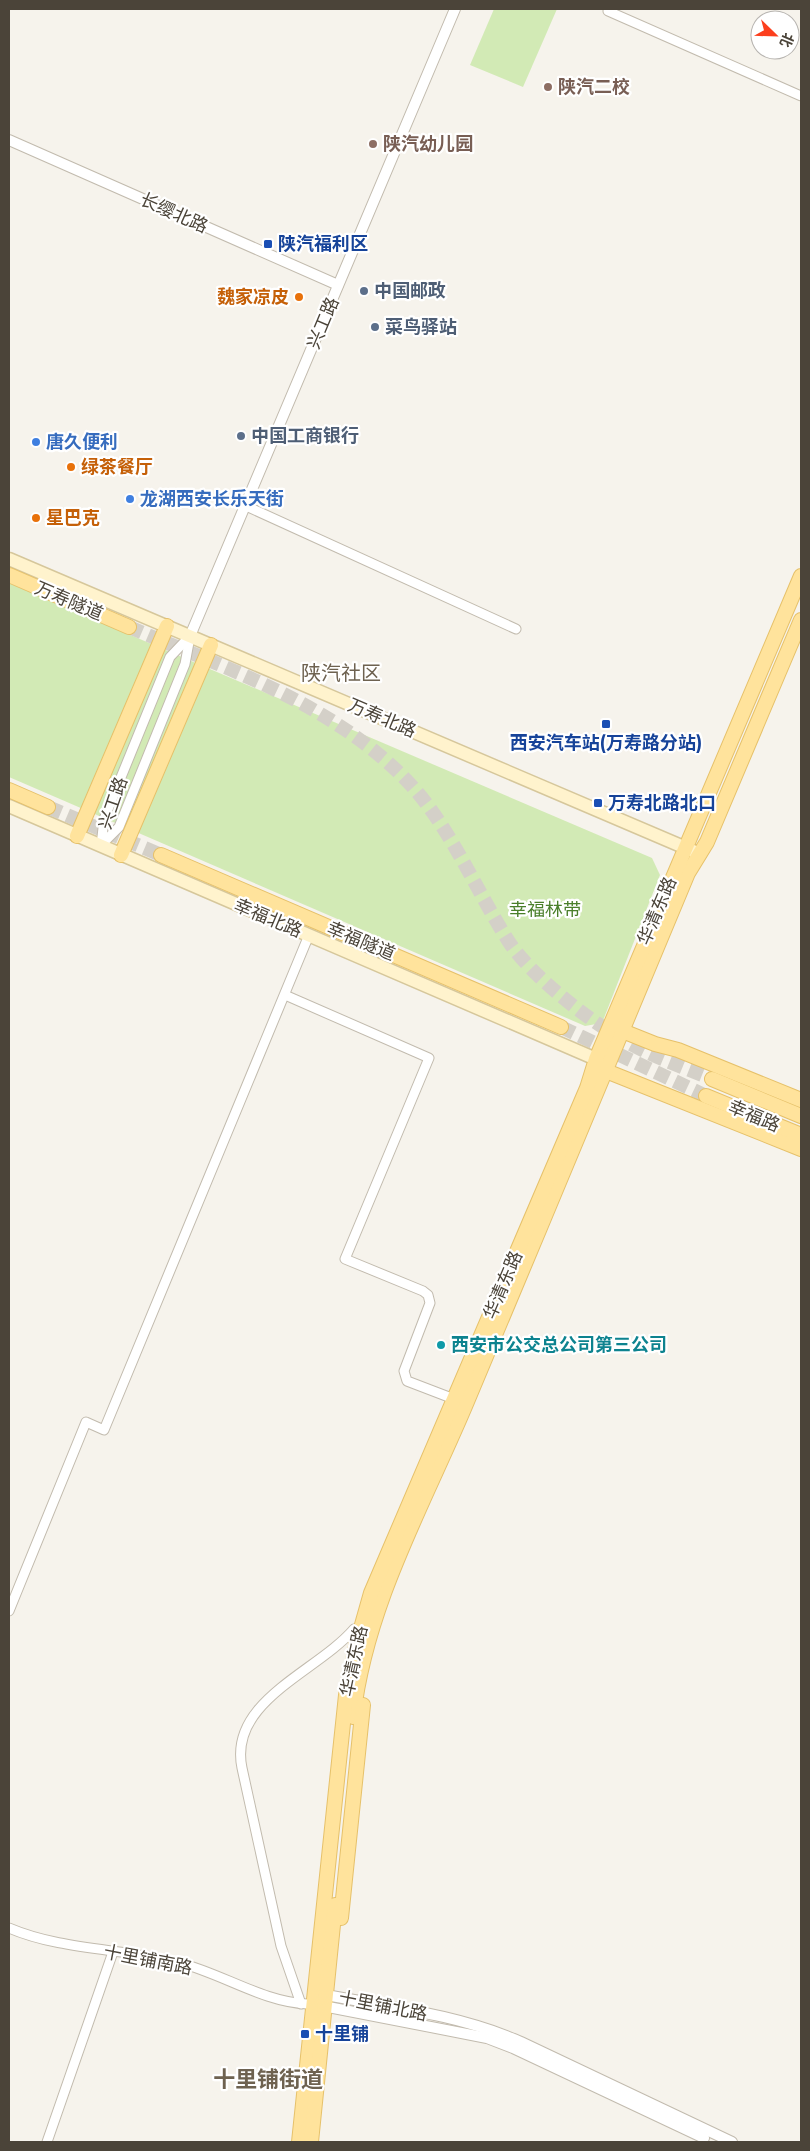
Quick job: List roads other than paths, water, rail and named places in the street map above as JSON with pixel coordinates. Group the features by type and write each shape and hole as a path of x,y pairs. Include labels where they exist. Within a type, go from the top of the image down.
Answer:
{"main road":[{"name":"万寿北路","path":"9,559 700,854"},
{"name":"万寿隧道","path":"9,575 129,627"},
{"name":"华清东路","path":"311,2142 317,2002 329,1964 358,1687 374,1618 606,1071 616,1029 686,848 801,576"},
{"name":"华清东路","path":"299,2142 317,2002 349,1680 371,1593 587,1088 596,1059 616,1029 688,873 700,854 801,620"},
{"path":"77,836 167,626"},
{"path":"121,854 211,645"},
{"path":"9,790 48,806"},
{"name":"幸福北路","path":"9,806 596,1059 606,1071"},
{"name":"幸福隧道","path":"161,855 561,1027"},
{"path":"616,1029 655,1044 678,1050 801,1100"},
{"path":"606,1071 801,1149"},
{"name":"幸福路","path":"712,1079 801,1116"},
{"name":"幸福路","path":"706,1096 801,1136"},
{"path":"317,2002 311,1969 335,1721 342,1676 369,1582 400,1523"}],"street":[{"name":"兴工路","path":"101,846 119,827 185,664 190,636 455,9"},
{"path":"608,11 801,96"},
{"name":"长缨北路","path":"9,140 338,285"},
{"path":"246,506 516,629"},
{"name":"兴工路","path":"101,846 104,819 170,658 190,636"},
{"path":"9,1611 86,1422 104,1430 309,935"},
{"path":"285,995 429,1058 345,1259 423,1291 428,1296 430,1303 404,1371 404,1377 407,1381 454,1399"},
{"path":"317,2002 281,1946 242,1768 240,1749 250,1722 268,1698 330,1653 354,1629"},
{"name":"十里铺南路","path":"9,1928 26,1936 181,1963 282,2001 317,2002"},
{"path":"47,2142 113,1952"},
{"name":"十里铺北路","path":"317,2002 487,2038 513,2048 714,2142"},
{"name":"十里铺北路","path":"317,2002 450,2019 507,2036 732,2142"}],"tunnel":[{"path":"129,627 278,691 314,710 380,756 410,784 438,820 509,942 519,956 548,985 582,1013 616,1036 671,1063 712,1079"},
{"path":"48,807 161,855"},
{"path":"561,1027 706,1096"}],"place":[{"name":"陕汽二校","path":"548,87"},
{"name":"陕汽幼儿园","path":"373,144"},
{"name":"陕汽福利区","path":"268,244"},
{"name":"中国邮政","path":"364,291"},
{"name":"魏家凉皮","path":"299,297"},
{"name":"菜鸟驿站","path":"375,327"},
{"name":"中国工商银行","path":"241,436"},
{"name":"唐久便利","path":"36,442"},
{"name":"绿茶餐厅","path":"71,467"},
{"name":"龙湖西安长乐天街","path":"130,499"},
{"name":"星巴克","path":"36,518"},
{"name":"西安汽车站(万寿路分站)","path":"606,724"},
{"name":"万寿北路北口","path":"598,803"},
{"name":"西安市公交总公司第三公司","path":"441,1345"},
{"name":"十里铺","path":"305,2034"}],"district":[{"name":"陕汽社区","path":"341,673"},
{"name":"十里铺街道","path":"268,2079"}],"park label":[{"name":"幸福林带","path":"545,910"}]}
